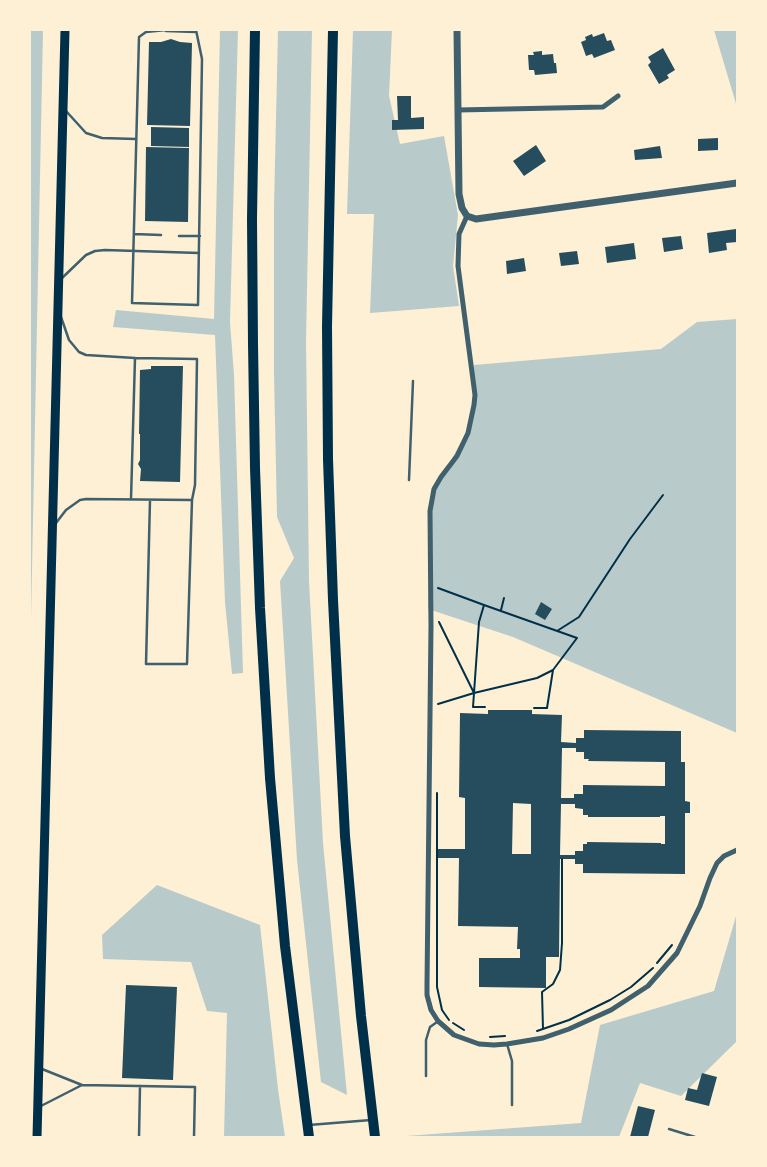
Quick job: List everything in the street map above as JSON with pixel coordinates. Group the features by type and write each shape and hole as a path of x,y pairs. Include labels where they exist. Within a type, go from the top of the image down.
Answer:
{"highway":[{"path":"37,1137 65,30"},
{"path":"255,30 252,220 253,344 260,608 270,778 285,946 309,1137"},
{"path":"333,30 327,326 328,458 333,591 345,836 361,1016 375,1137"}],"street":[{"path":"458,30 459,194 462,208 467,216 476,218 737,184"},
{"path":"458,110 603,107 618,96"},
{"path":"467,216 459,234 458,266 475,400 468,434 457,456 441,476 434,489 430,511 427,995 431,1010 438,1021 454,1035 466,1041 480,1044 507,1044 543,1038 611,1010 648,986 677,953 700,906 717,863 724,856 737,850"}],"lane":[{"path":"196,31 202,59 198,305 132,303 139,37 146,32 196,31"},
{"path":"63,107 86,133 102,138 136,139"},
{"path":"134,234 161,236"},
{"path":"179,236 200,236"},
{"path":"58,282 86,255 95,251 199,253"},
{"path":"58,307 69,340 79,352 86,355 197,359 195,485 192,500 187,664 146,664 150,500"},
{"path":"131,499 134,358"},
{"path":"409,480 413,381"},
{"path":"52,528 66,510 80,500 192,500"},
{"path":"426,1076 426,1040 430,1027 438,1021"},
{"path":"507,1044 512,1061 512,1105"},
{"path":"39,1068 82,1085 195,1087 194,1137"},
{"path":"37,1108 82,1085"},
{"path":"139,1137 140,1086"},
{"path":"307,1125 372,1120"},
{"path":"669,1129 695,1137"}],"path":[{"path":"557,631 579,617 630,539 663,495"},
{"path":"431,586 577,638 553,670 537,678 474,692 438,704"},
{"path":"501,611 504,598"},
{"path":"484,605 480,622 473,707 485,706"},
{"path":"438,630 438,621 474,692"},
{"path":"534,708 547,708 553,670"},
{"path":"437,792 437,987 442,1010 451,1022 470,1032"},
{"path":"543,1029 542,992 553,984 560,970 562,943 562,859"},
{"path":"537,1031 569,1020 632,987 651,970 674,941"},
{"path":"484,1037 507,1036"}],"shaded area":[{"path":"30,30 43,30 30,667"},
{"path":"220,30 238,30 230,322 234,375 243,673 232,674 225,602 215,335 113,327 116,310 214,319"},
{"path":"278,30 312,30 306,341 309,581 323,843 347,1095 321,1082 297,860 280,581 294,558 277,517 274,373 274,207"},
{"path":"353,30 392,30 389,96 400,144 444,136 458,215 453,266 459,306 370,313 374,214 347,214"},
{"path":"714,30 737,30 737,107"},
{"path":"737,319 737,733 513,637 428,609 431,497 473,420 474,365 661,349 697,322"},
{"path":"157,885 260,925 285,1137 224,1137 227,1013 207,1011 191,962 103,959 102,935"},
{"path":"737,913 737,1041 681,1096 640,1083 619,1137 393,1137 581,1123 600,1025 714,991"}],"building":[{"path":"604,33 607,41 611,40 615,50 594,58 592,54 586,56 581,42 586,40 585,37 592,34 593,37"},
{"path":"171,39 192,43 190,126 147,125 149,42 161,42"},
{"path":"663,48 675,70 667,75 669,78 659,84 648,65 651,62 648,57"},
{"path":"542,51 542,55 553,54 557,73 535,75 534,70 529,70 528,55 534,55 533,52"},
{"path":"397,96 411,96 411,118 424,117 424,129 392,130 392,120 398,120"},
{"path":"151,127 189,128 189,147 151,146"},
{"path":"718,138 718,150 698,151 698,139"},
{"path":"536,145 546,161 524,176 513,161"},
{"path":"660,146 662,158 635,160 634,150"},
{"path":"146,147 189,148 188,222 145,221"},
{"path":"736,229 737,242 726,243 727,250 709,253 707,233"},
{"path":"681,236 683,249 664,252 662,238"},
{"path":"634,243 636,259 607,263 605,247"},
{"path":"577,251 579,264 561,266 559,253"},
{"path":"524,258 526,271 507,274 506,261"},
{"path":"151,366 183,366 180,482 140,481 141,469 138,464 140,460 140,370 151,369"},
{"path":"541,602 552,609 545,620 535,614"},
{"path":"488,710 532,710 532,714 562,715 561,742 576,743 576,738 584,738 584,730 681,731 681,762 685,762 685,801 690,802 690,813 685,813 685,874 583,873 583,864 575,864 575,859 560,859 559,957 546,957 546,988 479,987 479,958 520,958 520,949 517,949 518,927 458,926 459,858 437,858 437,849 465,849 465,798 459,797 460,713 488,714","holes":["562,748 576,748 576,752 584,752 584,759 589,759 588,761 665,762 665,786 583,785 583,794 574,794 574,798 561,798","513,803 531,804 531,854 512,854","561,804 575,804 575,808 583,809 583,815 588,815 588,817 665,816 665,844 587,842 587,844 583,844 583,851 575,851 575,855 560,855"]},
{"path":"126,985 177,987 173,1080 122,1078"},
{"path":"702,1073 717,1077 709,1106 685,1100 688,1088 697,1090"},
{"path":"638,1106 655,1110 648,1137 630,1137"}]}
